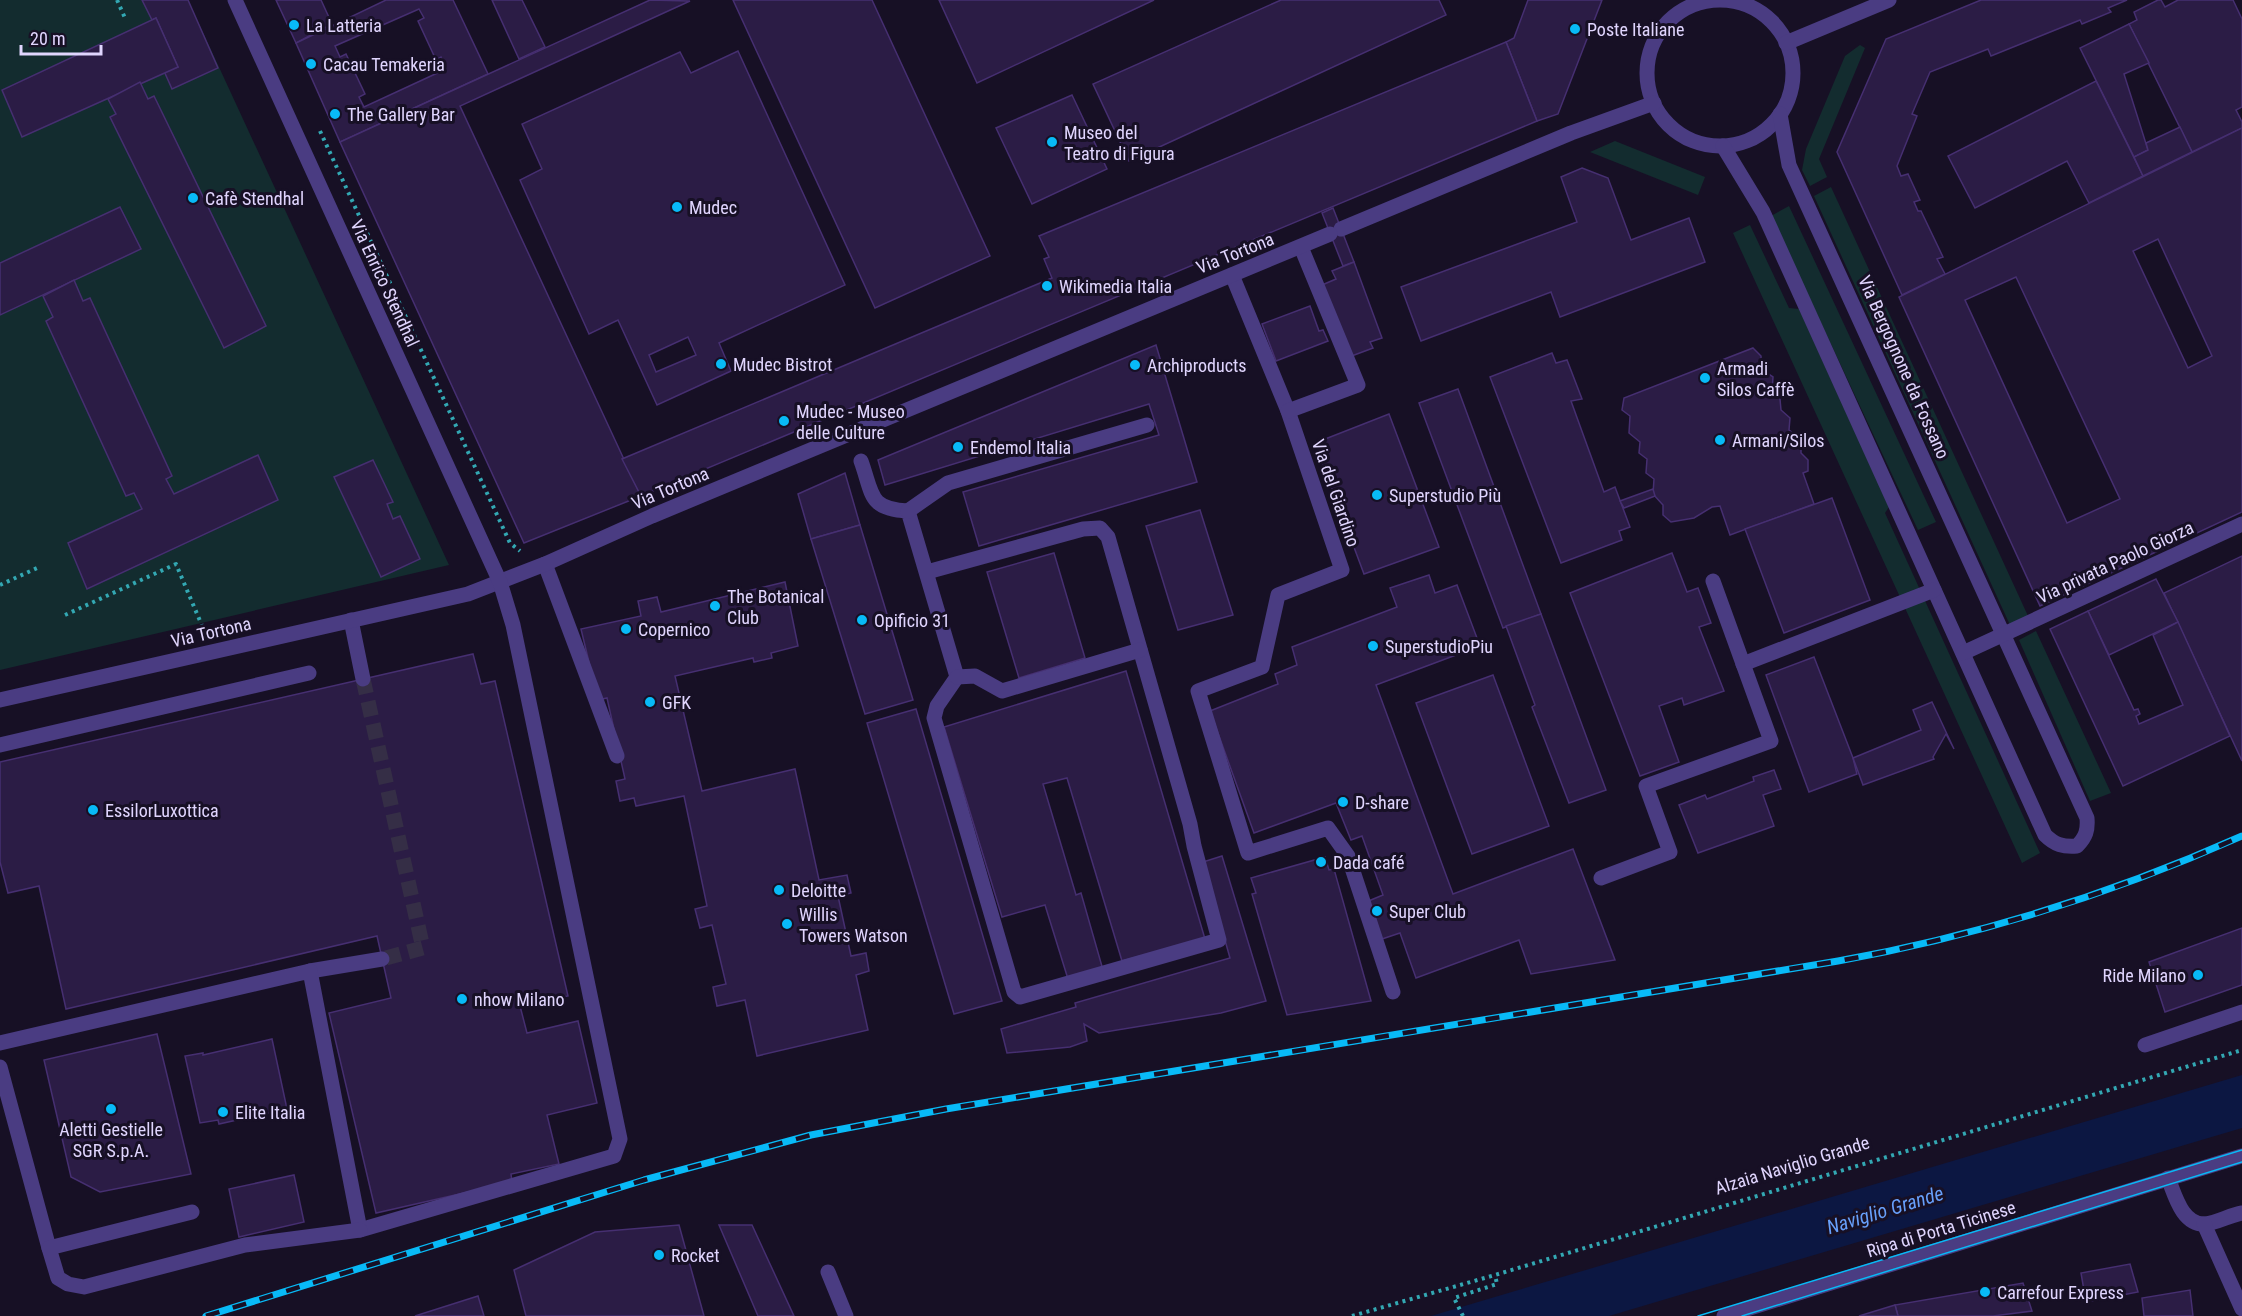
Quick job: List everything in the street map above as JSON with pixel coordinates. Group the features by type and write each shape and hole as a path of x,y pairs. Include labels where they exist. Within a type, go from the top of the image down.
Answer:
{"street":[{"name":"Via Enrico Stendhal","path":"235,0 501,582 513,625 620,1139 614,1156 360,1230"},
{"path":"1723,0 1749,6 1771,21 1786,43 1792,59 1792,83 1788,99 1780,114 1756,136 1723,146 1693,140 1679,133 1667,123 1654,104 1647,78 1648,60 1653,44 1666,24 1687,4 1723,0"},
{"path":"1786,43 1889,0"},
{"name":"Via Tortona","path":"0,700 468,594 545,564 652,516 1571,133 1654,104"},
{"name":"Via Bergognone da Fossano","path":"1723,146 1763,212 2045,835 2054,844 2066,847 2077,846 2088,830 2087,818 1789,165 1780,114"},
{"path":"1288,411 1358,385 1301,247"},
{"name":"Via del Giardino","path":"1232,275 1288,411 1342,570 1278,595 1262,667 1198,690 1248,853 1328,828 1348,856 1393,992"},
{"path":"861,461 874,500 881,507 908,511 948,483 1147,425"},
{"path":"908,511 957,677"},
{"name":"Via privata Paolo Giorza","path":"2003,634 2242,524"},
{"path":"927,572 1083,529 1100,528 1108,537 1190,824 1219,940 1020,998 1014,992 934,718 937,706 957,677"},
{"path":"545,564 617,756"},
{"path":"1601,878 1670,852 1646,786 1771,741 1713,581"},
{"path":"1743,664 1934,590"},
{"path":"351,620 363,679"},
{"path":"1963,653 2003,634"},
{"path":"957,677 975,676 1002,691 1140,650"},
{"path":"0,745 309,673"},
{"path":"0,1043 310,971 382,959"},
{"path":"0,1067 58,1278 68,1284 84,1287 245,1245 360,1230 310,971"},
{"path":"2145,1045 2242,1012"},
{"name":"Ripa di Porta Ticinese","path":"1724,1316 2242,1156"},
{"path":"2168,1178 2183,1214 2192,1220 2204,1224 2242,1213"},
{"path":"49,1248 192,1212"},
{"path":"2204,1224 2242,1309"},
{"path":"828,1272 846,1316"}],"path":[{"path":"117,0 125,18"},
{"path":"65,615 176,564 202,628"},
{"path":"0,585 37,568"},
{"name":"Alzaia Naviglio Grande","path":"1352,1316 2242,1050"},
{"path":"1463,1316 1454,1298 1497,1284 1495,1275"}],"green space":[{"path":"0,0 188,0 449,565 0,670"},
{"path":"1860,45 1865,48 1819,159 1827,177 1810,186 1802,170 1806,149 1845,56"},
{"path":"1615,141 1705,177 1698,195 1590,152"},
{"path":"1831,187 2028,616 2010,625 1814,196"},
{"path":"1789,206 1936,522 1918,530 1771,216"},
{"path":"1750,225 1789,308 1799,309 1889,507 1885,513 2040,853 2022,863 1733,233"},
{"path":"2036,631 2111,793 2090,801 2019,640"}],"water":[{"name":"Naviglio Grande","path":"2242,1075 2242,1128 1609,1316 1431,1316"}],"building":[{"path":"142,0 188,0 218,68 172,89 164,71 178,67 156,18 152,20"},
{"path":"276,0 321,0 332,24 296,43"},
{"path":"386,0 453,0 488,74 340,142 296,43","holes":["419,9 424,18 418,21 436,60 441,57 446,69 364,107 359,97 365,94 346,54 340,57 335,46"]},
{"path":"492,0 522,0 545,47 519,59"},
{"path":"650,0 690,1 460,106 641,496 524,543 340,142"},
{"path":"733,0 872,0 990,256 875,308"},
{"path":"939,0 1154,0 977,83"},
{"path":"1281,0 1439,0 1446,15 1129,161 1093,84"},
{"path":"1528,0 1602,0 1558,114 1537,121 1506,42 1514,38"},
{"path":"1981,0 2127,0 2108,8 2111,12 2082,24 2080,20 1991,56 1988,49 1930,72 1912,114 1917,116 1897,166 1901,176 1908,174 1920,200 1914,202 1918,211 1921,211 1943,257 1937,259 1945,274 1902,295 1837,152 1886,39"},
{"path":"2161,0 2165,7 2178,0 2233,0 2242,19 2242,107 2236,110 2242,122 2242,128 2192,152 2129,24 2137,20 2134,12"},
{"path":"156,18 178,67 22,137 2,90"},
{"path":"2129,24 2149,63 2124,74 2148,150 2134,157 2080,48"},
{"path":"1506,42 1537,121 641,496 622,459 1052,278 1044,259 1049,257 1039,236"},
{"name":"Mudec","path":"738,51 845,285 719,343 731,371 657,405 618,320 589,334 520,180 542,169 522,124 680,52 691,73","holes":["688,337 696,355 656,372 649,355"]},
{"path":"2096,81 2143,176 2089,203 2067,161 1975,208 1948,156"},
{"path":"140,82 148,99 154,96 266,326 224,348 110,117 116,114 108,99"},
{"path":"1072,95 1107,169 1032,204 996,128"},
{"path":"2180,127 2192,152 2143,176 2134,157 2148,150 2146,143"},
{"path":"2242,128 2242,512 2040,606 1899,297","holes":["2158,239 2212,356 2188,368 2133,251","2016,277 2120,499 2067,523 1965,300"]},
{"path":"1582,168 1608,178 1631,240 1689,218 1705,262 1560,317 1551,292 1421,341 1401,287 1577,222 1561,177"},
{"path":"120,207 141,249 0,315 0,263"},
{"path":"1333,208 1354,262 1343,266 1322,213"},
{"path":"1354,262 1382,338 1370,342 1373,348 1349,357 1322,285 1336,279 1332,271"},
{"path":"74,280 83,301 90,298 172,476 166,479 174,494 258,455 278,500 87,589 68,543 142,509 134,493 126,496 46,321 53,317 43,296"},
{"path":"1310,306 1319,331 1323,330 1328,341 1276,361 1262,324"},
{"name":"Endemol Italia","path":"1156,345 1197,482 979,546 963,492 1159,435 1149,404 885,485 878,460"},
{"name":"Armani/Silos","path":"1753,348 1761,356 1761,369 1773,377 1772,392 1780,399 1781,410 1790,418 1789,430 1801,439 1801,453 1808,460 1808,471 1803,473 1814,504 1730,535 1720,506 1712,507 1694,518 1671,522 1663,515 1663,505 1653,494 1654,479 1646,473 1647,459 1639,453 1640,442 1629,433 1630,416 1622,410 1624,398"},
{"path":"1552,353 1556,363 1567,360 1582,399 1571,401 1604,492 1615,487 1630,527 1619,531 1622,540 1561,563 1490,377"},
{"path":"1458,389 1541,614 1503,628 1419,403"},
{"name":"Superstudio Più","path":"1389,414 1439,547 1364,574 1315,443"},
{"path":"373,460 393,502 387,504 393,519 400,516 420,559 381,577 334,477"},
{"path":"845,473 860,525 811,539 798,494"},
{"path":"1653,489 1655,496 1624,508 1620,501"},
{"path":"1832,498 1870,600 1784,633 1745,529"},
{"path":"1200,510 1233,615 1178,630 1146,526"},
{"name":"Opificio 31","path":"860,525 913,700 865,714 811,539"},
{"path":"1054,553 1085,658 1019,678 987,572"},
{"path":"1672,553 1687,592 1698,588 1711,623 1699,627 1724,691 1684,705 1682,698 1659,706 1679,762 1640,776 1570,593"},
{"path":"2242,556 2242,761 2164,593"},
{"path":"1429,575 1435,593 1457,585 1480,646 1376,685 1453,894 1573,849 1615,960 1531,974 1519,940 1416,978 1400,933 1379,940 1366,902 1383,895 1362,836 1351,840 1336,803 1254,833 1210,711 1278,684 1275,674 1297,665 1292,647 1397,607 1390,588"},
{"path":"2156,579 2178,622 2109,655 2088,611"},
{"path":"785,582 798,646 771,653 772,658 754,662 753,658 675,676 702,791 795,769 819,880 847,875 851,893 838,896 851,956 866,953 869,971 856,975 868,1030 757,1056 745,1000 717,1006 713,987 726,984 712,925 700,928 695,909 707,906 684,796 636,806 634,798 620,801 616,781 625,779 607,698 598,700 581,629 641,616 638,601 657,597 661,612"},
{"path":"2088,611 2134,710 2138,709 2140,714 2136,716 2139,724 2183,705 2153,635 2178,622 2230,736 2123,786 2050,629"},
{"path":"1541,614 1606,790 1569,803 1532,707 1535,705 1506,626"},
{"path":"473,654 481,684 495,681 568,996 520,1006 527,1033 578,1021 597,1103 547,1115 559,1164 511,1174 512,1182 376,1213 329,1013 391,998 377,936 66,1009 39,886 8,893 0,862 0,762"},
{"path":"1814,657 1857,774 1809,792 1766,675"},
{"path":"1126,671 1205,939 1122,961 1067,778 1043,784 1076,895 1081,893 1103,970 1068,979 1045,905 1002,917 944,727"},
{"path":"1493,675 1549,826 1472,854 1416,703"},
{"path":"1932,702 1954,749 1946,734 1934,759 1863,785 1853,758 1921,730 1913,710"},
{"path":"916,709 1002,1001 954,1014 867,723"},
{"path":"1774,770 1781,789 1763,795 1774,826 1698,853 1679,805 1705,795 1707,799 1754,781 1753,777"},
{"path":"1222,856 1266,1001 1221,1013 1099,1033 1084,1024 1087,1041 1070,1047 1007,1053 1001,1029 1076,1007 1075,1003 1230,958 1203,862"},
{"path":"1325,857 1329,870 1334,869 1371,1001 1287,1015 1252,894 1256,893 1251,878"},
{"name":"Ride Milano","path":"2242,928 2242,985 2165,1012 2149,962"},
{"path":"157,1034 191,1174 100,1192 71,1177 44,1060"},
{"path":"272,1039 287,1109 219,1124 218,1120 200,1123 185,1056 203,1053 203,1055"},
{"path":"294,1175 304,1222 239,1237 229,1189"},
{"path":"679,1225 704,1316 526,1316 514,1270 595,1232"},
{"path":"719,1225 752,1225 794,1316 758,1316"},
{"path":"2130,1264 2138,1292 2086,1302 2081,1273"},
{"path":"2023,1283 2032,1311 1993,1316 1898,1316 1895,1305"},
{"path":"2190,1290 2193,1316 2144,1316 2142,1298"},
{"path":"478,1296 484,1316 415,1316"},
{"path":"1895,1305 1898,1316 1859,1316"}],"tunnel":[{"path":"363,679 423,948 382,959"}],"tram line":[{"path":"1698,1316 2242,1150"},
{"path":"1742,1316 2242,1162"}],"railway":[{"path":"206,1316 644,1180 811,1135 946,1109 1890,951 2044,911 2144,876 2242,836"}],"place":[{"name":"La Latteria","path":"294,25"},
{"name":"Poste Italiane","path":"1575,29"},
{"name":"Cacau Temakeria","path":"311,64"},
{"name":"The Gallery Bar","path":"335,114"},
{"name":"Museo del Teatro di Figura","path":"1052,142"},
{"name":"Cafè Stendhal","path":"193,198"},
{"name":"Mudec","path":"677,207"},
{"name":"Wikimedia Italia","path":"1047,286"},
{"name":"Mudec Bistrot","path":"721,364"},
{"name":"Archiproducts","path":"1135,365"},
{"name":"Armadi Silos Caffè","path":"1705,378"},
{"name":"Mudec - Museo delle Culture","path":"784,421"},
{"name":"Armani/Silos","path":"1720,440"},
{"name":"Endemol Italia","path":"958,447"},
{"name":"Superstudio Più","path":"1377,495"},
{"name":"The Botanical Club","path":"715,606"},
{"name":"Opificio 31","path":"862,620"},
{"name":"Copernico","path":"626,629"},
{"name":"SuperstudioPiu","path":"1373,646"},
{"name":"GFK","path":"650,702"},
{"name":"D-share","path":"1343,802"},
{"name":"EssilorLuxottica","path":"93,810"},
{"name":"Dada café","path":"1321,862"},
{"name":"Deloitte","path":"779,890"},
{"name":"Super Club","path":"1377,911"},
{"name":"Willis Towers Watson","path":"787,924"},
{"name":"Ride Milano","path":"2198,975"},
{"name":"nhow Milano","path":"462,999"},
{"name":"Aletti Gestielle SGR S.p.A.","path":"111,1109"},
{"name":"Elite Italia","path":"223,1112"},
{"name":"Rocket","path":"659,1255"},
{"name":"Carrefour Express","path":"1985,1292"}]}
